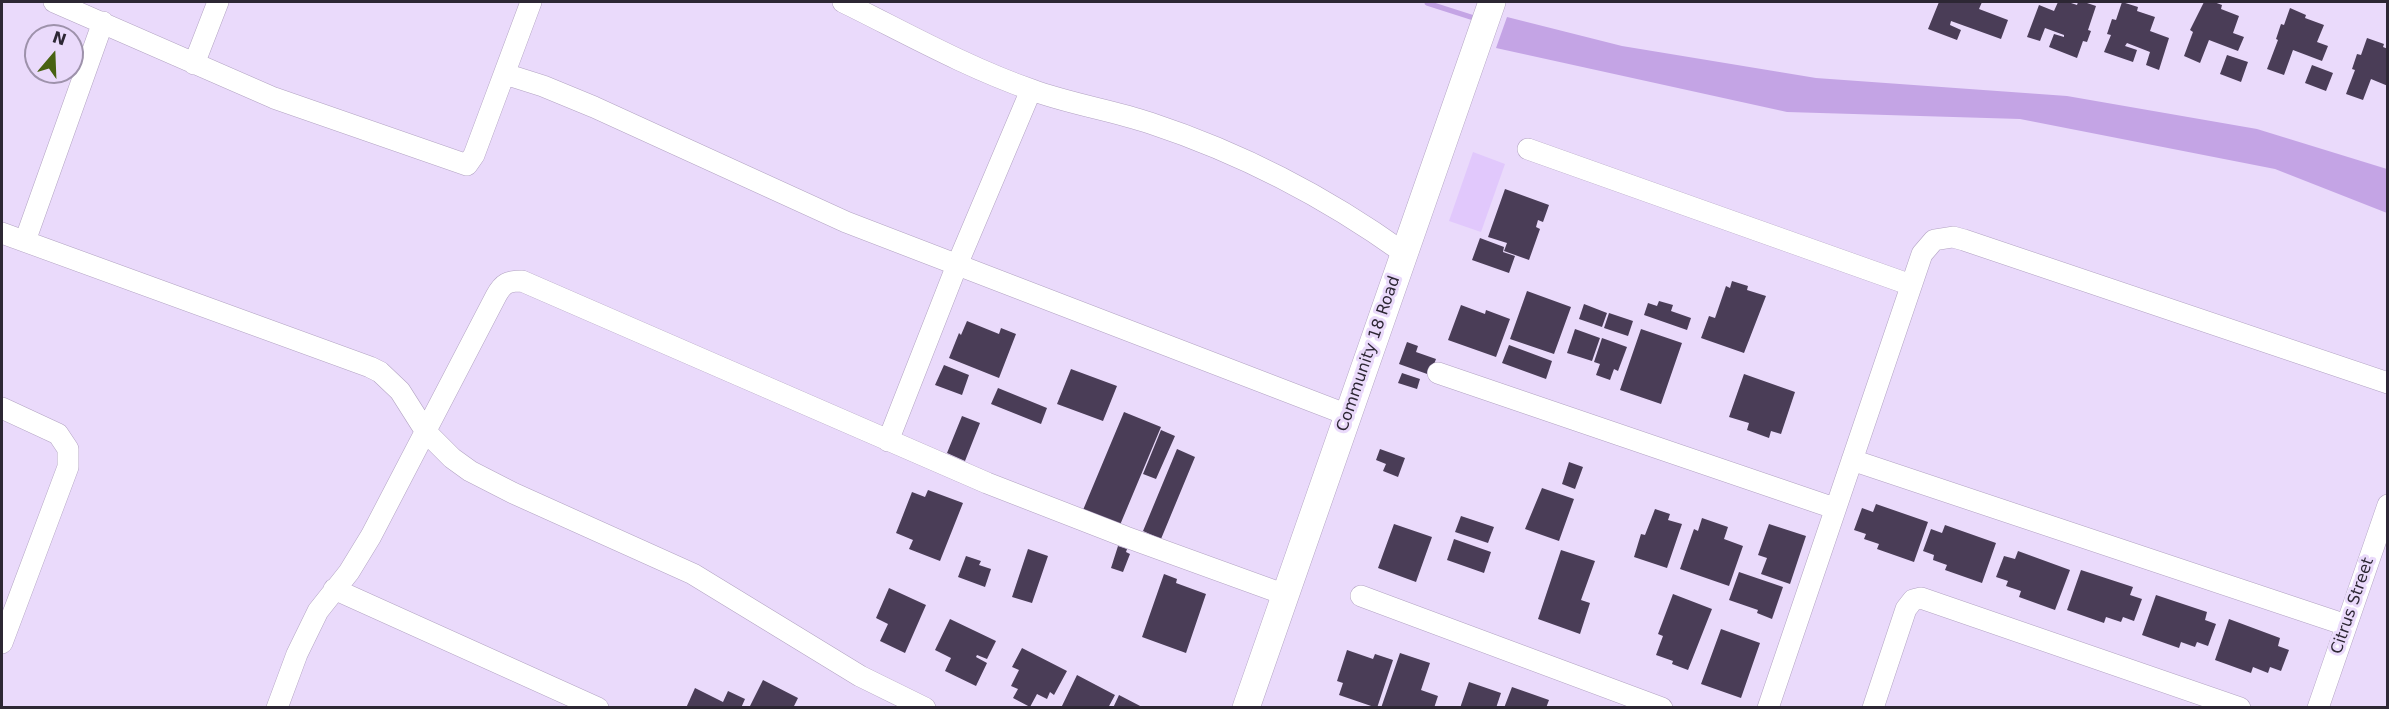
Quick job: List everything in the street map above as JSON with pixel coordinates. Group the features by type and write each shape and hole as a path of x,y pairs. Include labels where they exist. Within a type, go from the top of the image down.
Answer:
{"main road":[{"name":"Community 18 Road","path":"1246,708 1492,2"}],"street":[{"path":"54,2 273,98 467,165 472,161 531,2"},
{"path":"194,64 218,2"},
{"path":"843,2 938,49 1031,90 1148,123 1243,160 1303,189 1358,220 1404,253"},
{"path":"25,241 103,22"},
{"path":"505,74 543,86 594,107 826,213 1348,415"},
{"path":"888,441 957,265 1031,90"},
{"path":"1528,149 1911,285"},
{"path":"2,233 380,372 400,392 426,432 452,458 490,482 693,574 860,676 925,708"},
{"path":"1768,708 1911,285 1922,254 1934,240 1953,237 2388,383"},
{"path":"278,708 308,630 318,611 349,572 365,546 502,284 512,281 522,281 888,441 1055,511 1286,595"},
{"path":"1438,373 1834,508"},
{"path":"2,408 58,434 68,449 68,467 2,643"},
{"path":"1852,460 2346,625"},
{"name":"Citrus Street","path":"2318,708 2388,505"},
{"path":"334,589 598,708"},
{"path":"1360,596 1662,708"},
{"path":"1873,708 1906,609 1913,600 1921,598 2240,708"}],"shaded area":[{"path":"1507,17 1622,46 1816,78 2067,96 2257,129 2387,169 2387,213 2275,169 2020,119 1787,112 1496,48"},
{"path":"1473,152 1505,164 1481,232 1449,221"}],"building":[{"path":"1939,2 1982,2 1979,9 2008,20 2001,39 1951,21 1950,25 1961,30 1957,40 1928,29"},
{"path":"2058,2 2077,5 2078,2 2084,2 2096,6 2088,30 2091,31 2087,42 2083,41 2077,58 2049,47 2054,34 2064,37 2064,35 2045,28 2040,41 2027,37 2039,5 2054,11"},
{"path":"2122,2 2138,7 2137,11 2155,17 2150,31 2169,38 2159,70 2146,65 2150,52 2127,43 2125,46 2137,50 2133,62 2104,52 2111,35 2107,34 2112,19 2116,20"},
{"path":"2204,2 2222,5 2221,9 2239,16 2233,33 2244,37 2238,51 2209,40 2200,63 2184,56 2193,32 2190,30"},
{"path":"2290,8 2306,15 2305,18 2324,25 2317,42 2328,46 2322,61 2293,50 2284,75 2267,69 2278,40 2276,39 2281,24 2284,25"},
{"path":"2367,38 2384,44 2383,47 2388,49 2388,86 2371,79 2363,100 2346,94 2355,70 2352,69 2357,54 2361,55"},
{"path":"2227,55 2248,62 2241,82 2220,74"},
{"path":"2312,65 2333,73 2326,91 2305,83"},
{"path":"1505,189 1549,205 1543,222 1538,220 1536,227 1540,229 1529,260 1504,251 1507,243 1488,237"},
{"path":"1480,238 1504,247 1503,252 1515,256 1509,273 1472,260"},
{"path":"1732,281 1748,286 1747,290 1766,296 1744,353 1701,338 1709,316 1715,318 1726,286 1730,288"},
{"path":"1527,291 1571,307 1554,354 1510,339"},
{"path":"1659,301 1673,305 1671,311 1691,318 1687,330 1644,315 1648,303 1657,306"},
{"path":"1584,304 1607,313 1602,327 1579,319"},
{"path":"1461,305 1485,314 1486,310 1510,319 1496,357 1448,340"},
{"path":"1609,313 1633,321 1628,336 1604,328"},
{"path":"967,321 999,334 1001,328 1016,334 999,378 949,358 959,333 961,335"},
{"path":"1575,329 1600,338 1592,361 1567,353"},
{"path":"1641,329 1682,343 1661,404 1620,390"},
{"path":"1602,338 1627,347 1618,371 1614,369 1610,380 1596,375 1600,364 1594,362"},
{"path":"1407,342 1418,346 1416,352 1436,359 1430,375 1399,364"},
{"path":"1509,345 1552,361 1546,379 1502,363"},
{"path":"944,365 969,375 962,395 935,385"},
{"path":"1071,369 1117,386 1103,421 1057,404"},
{"path":"1402,373 1420,379 1417,389 1398,383"},
{"path":"1744,374 1795,392 1781,434 1771,431 1769,438 1747,430 1749,423 1729,417"},
{"path":"998,388 1047,408 1041,424 991,404"},
{"path":"1124,412 1161,427 1120,525 1083,510"},
{"path":"962,416 980,423 965,461 947,453"},
{"path":"1161,430 1175,436 1156,479 1143,474"},
{"path":"1177,449 1195,457 1161,539 1143,531"},
{"path":"1380,449 1405,458 1398,477 1383,471 1386,464 1376,460"},
{"path":"1569,462 1583,467 1575,489 1562,484"},
{"path":"1542,488 1574,499 1559,541 1525,529"},
{"path":"928,490 963,503 940,561 909,549 913,540 896,533 912,492 925,497"},
{"path":"1876,504 1928,522 1914,562 1877,549 1879,544 1864,539 1866,534 1854,530 1862,508 1873,512"},
{"path":"1655,509 1670,514 1668,520 1682,524 1667,568 1634,557 1641,534 1645,535"},
{"path":"1461,516 1494,527 1488,543 1455,532"},
{"path":"1702,518 1728,527 1724,539 1743,546 1729,586 1680,569 1694,529 1698,531"},
{"path":"1394,524 1432,537 1416,582 1378,568"},
{"path":"1769,524 1806,536 1790,584 1761,574 1767,558 1758,555"},
{"path":"1945,525 1996,543 1982,583 1945,570 1947,565 1933,560 1934,555 1923,551 1931,529 1942,533"},
{"path":"1454,539 1491,552 1484,573 1447,560"},
{"path":"1118,546 1127,549 1126,552 1130,554 1123,572 1111,568"},
{"path":"1028,549 1048,556 1032,603 1012,597"},
{"path":"1561,550 1595,561 1581,600 1590,603 1580,634 1538,619"},
{"path":"2018,551 2070,570 2055,610 2019,597 2021,591 2006,586 2008,581 1996,577 2004,556 2015,559"},
{"path":"966,556 981,561 979,565 991,569 985,587 958,577"},
{"path":"2081,570 2133,587 2130,595 2142,599 2134,621 2123,617 2121,622 2106,617 2104,623 2067,610"},
{"path":"1739,572 1783,587 1772,619 1757,613 1758,610 1729,600"},
{"path":"1164,574 1177,579 1176,583 1206,594 1186,653 1142,637"},
{"path":"889,588 926,605 905,653 880,641 888,624 876,618"},
{"path":"1673,594 1712,609 1688,670 1656,655 1663,636 1658,634"},
{"path":"2156,595 2207,612 2205,620 2216,624 2208,646 2197,642 2195,647 2181,642 2179,648 2142,635"},
{"path":"950,619 996,641 987,659 977,655 976,657 987,663 976,686 945,671 951,658 935,650"},
{"path":"2229,619 2280,638 2278,646 2289,650 2281,671 2270,667 2268,673 2253,667 2251,673 2215,660"},
{"path":"1721,629 1760,643 1741,698 1701,684"},
{"path":"1022,648 1067,671 1054,695 1050,692 1047,699 1037,694 1030,707 1013,698 1018,689 1011,686 1019,670 1012,667"},
{"path":"1347,650 1373,659 1375,654 1393,660 1377,708 1339,695 1343,683 1337,681"},
{"path":"1400,653 1430,663 1421,690 1438,696 1434,708 1381,708"},
{"path":"1077,675 1115,695 1108,708 1061,708"},
{"path":"763,680 798,698 793,708 749,708"},
{"path":"1469,682 1501,693 1496,708 1460,708"},
{"path":"1512,687 1549,700 1546,708 1504,708"},
{"path":"695,688 723,702 728,691 745,699 741,708 686,708"},
{"path":"1119,695 1144,708 1113,708"}],"waterway":[{"path":"1427,2 1477,19"}]}
